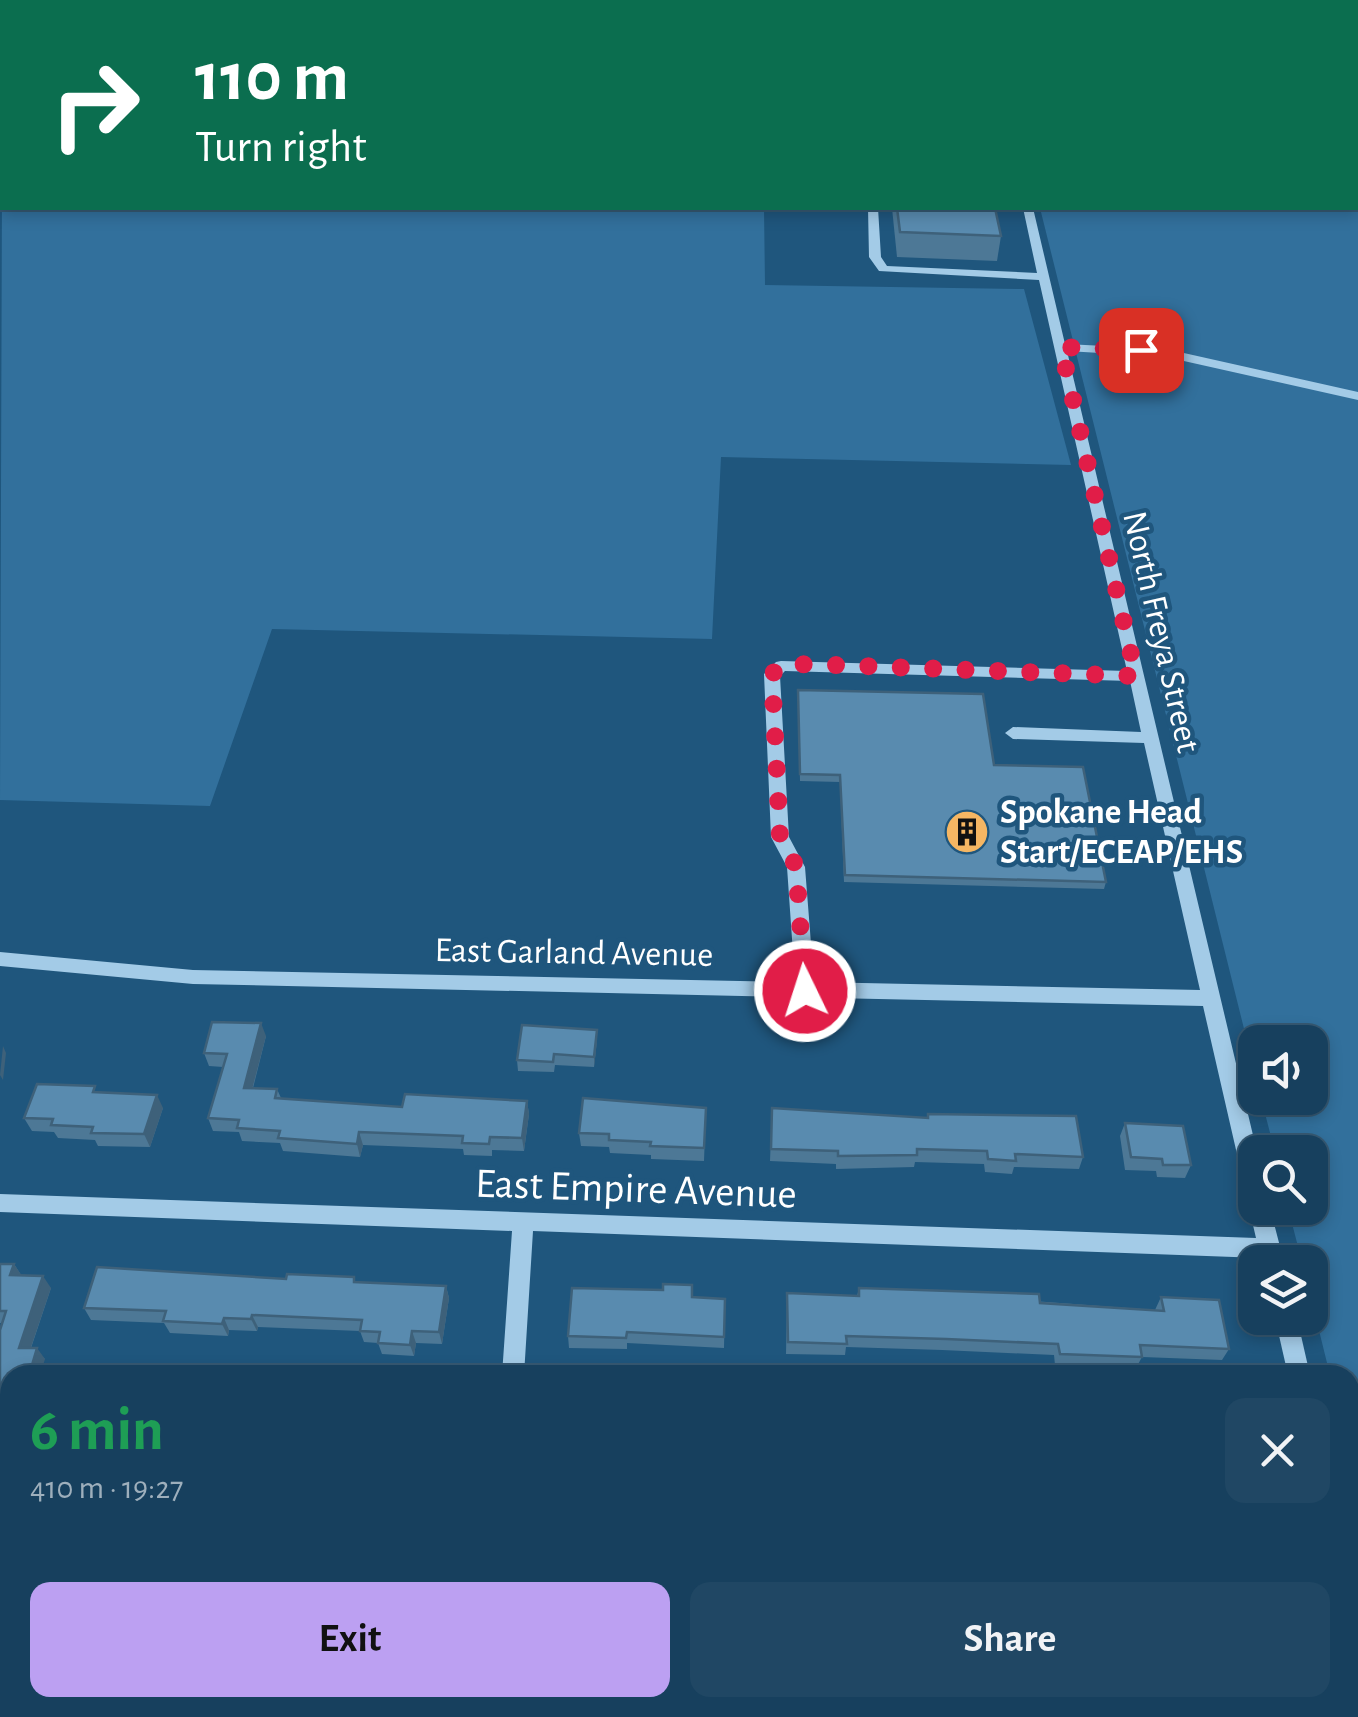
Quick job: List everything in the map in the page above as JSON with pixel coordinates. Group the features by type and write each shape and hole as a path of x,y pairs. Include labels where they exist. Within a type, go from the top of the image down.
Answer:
{"street":[{"path":"873,210 876,257 883,268 1044,276"},
{"name":"North Freya Street","path":"1028,210 1242,1135"},
{"path":"1061,347 1166,352 1358,396"},
{"path":"805,991 796,866 780,837 772,674 781,666 1136,676"},
{"path":"1013,733 1150,738"},
{"name":"East Garland Avenue","path":"0,959 192,977 1208,998"},
{"name":"East Empire Avenue","path":"0,1203 1238,1254"},
{"path":"514,1365 524,1222"},
{"path":"1290,1335 1297,1365"}],"shaded area":[{"path":"2,210 764,210 765,285 1024,289 1071,465 721,457 712,639 272,629 210,806 0,800"},
{"path":"1040,210 1358,210 1358,1365 1328,1365 1320,1335 1328,1335 1328,1245 1298,1245 1292,1225 1328,1225 1328,1135 1271,1135 1265,1115 1328,1115 1328,1025 1243,1025"}],"building":[{"path":"897,210 995,210 1001,236 900,232"},
{"name":"Spokane Head Start/ECEAP/EHS","path":"798,690 983,694 994,765 1083,767 1106,882 845,875 840,775 800,774"},
{"path":"212,1022 261,1023 244,1088 277,1089 275,1098 402,1107 405,1094 527,1101 522,1138 490,1137 489,1144 462,1143 463,1136 359,1132 357,1144 278,1138 280,1131 237,1128 239,1120 208,1118 227,1054 204,1053"},
{"path":"522,1025 597,1030 594,1057 554,1054 553,1062 517,1060"},
{"path":"37,1084 95,1086 93,1092 157,1095 144,1134 91,1133 93,1127 51,1125 53,1119 24,1118"},
{"path":"583,1098 706,1108 704,1148 650,1146 651,1142 609,1140 609,1134 579,1133"},
{"path":"772,1108 928,1118 928,1114 1076,1116 1083,1157 1015,1154 1016,1161 988,1159 987,1151 917,1149 917,1155 838,1156 838,1151 771,1149"},
{"path":"1125,1123 1183,1126 1191,1165 1163,1165 1162,1159 1131,1157"},
{"path":"0,1264 14,1264 10,1275 43,1276 19,1348 37,1348 32,1365 0,1365 0,1330 6,1311 0,1311"},
{"path":"97,1267 286,1279 287,1274 354,1277 354,1282 446,1286 439,1332 412,1331 410,1345 378,1343 380,1332 360,1331 362,1320 252,1315 251,1319 224,1318 222,1324 163,1321 166,1311 84,1308"},
{"path":"663,1284 692,1285 692,1297 725,1299 724,1337 627,1332 626,1338 568,1336 572,1288 663,1290"},
{"path":"859,1288 1039,1294 1040,1303 1164,1311 1161,1297 1219,1300 1229,1349 1140,1345 1142,1357 1060,1354 1058,1344 946,1339 846,1336 847,1344 788,1342 787,1293 859,1296"}],"place":[{"name":"Spokane Head Start/ECEAP/EHS","path":"967,832"}],"route":[{"path":"805,991 796,866 780,837 772,674 781,666 808,664 1136,676 1061,347 1141,350"}]}
